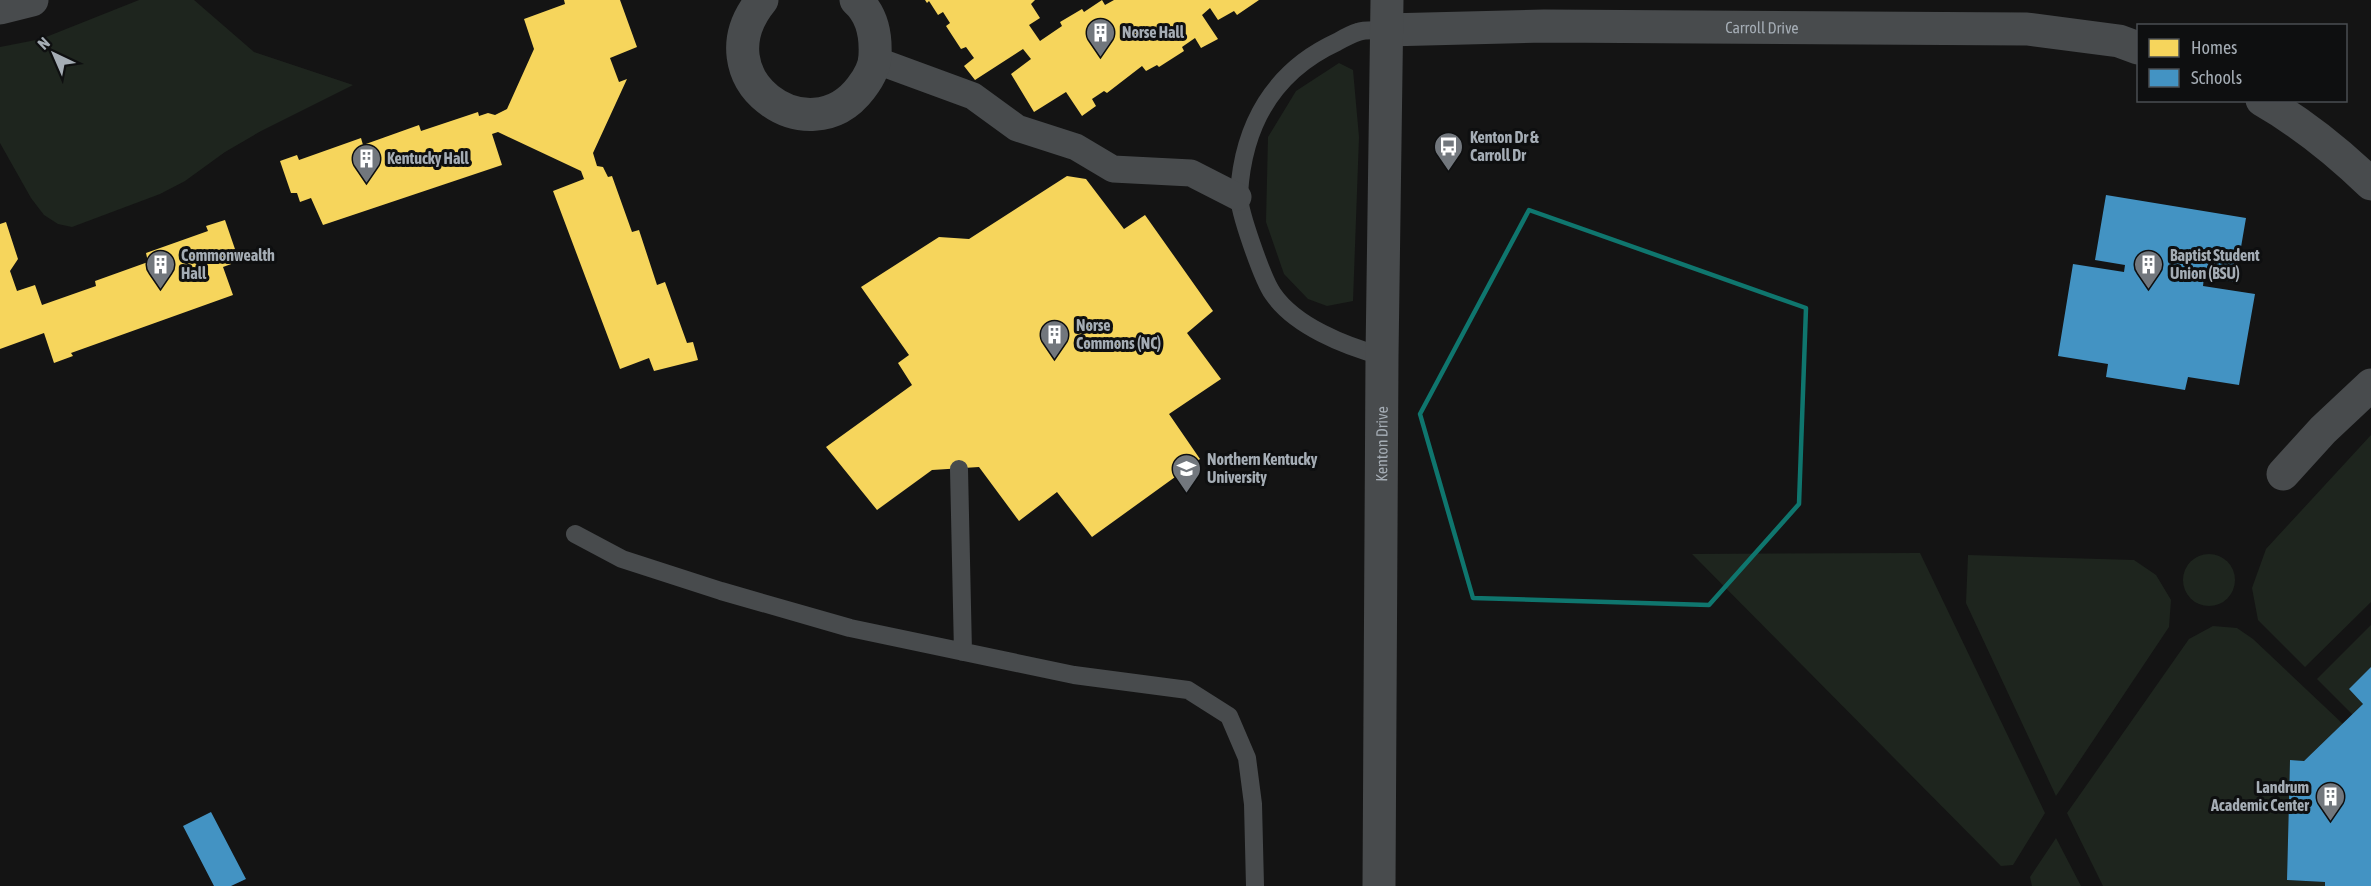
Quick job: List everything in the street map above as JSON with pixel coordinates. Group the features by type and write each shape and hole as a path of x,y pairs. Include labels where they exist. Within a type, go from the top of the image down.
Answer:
{"street":[{"path":"0,8 32,0"},
{"path":"762,0 751,14 743,34 742,56 748,77 762,95 779,107 799,113 820,114 839,107 855,95 868,79 875,60 876,39 870,20 856,0"},
{"name":"Carroll Drive","path":"1386,15 1544,26 2027,29 2119,42 2137,47"},
{"name":"Kenton Drive","path":"1379,886 1386,15"},
{"path":"875,60 973,96 1017,128 1076,147 1113,169 1191,173 1238,197"},
{"path":"2265,102 2340,153 2371,184"},
{"path":"2283,474 2323,430 2371,385"}],"lane":[{"path":"1382,356 1359,350 1299,321 1272,294 1253,248 1238,197 1246,149 1265,102 1289,72 1321,49 1386,15"},
{"path":"959,469 963,652"},
{"path":"575,534 622,558 721,591 850,628 1074,675 1188,690 1229,716 1247,758 1253,804 1254,886"}],"highlighted area":[{"path":"1529,210 1806,308 1799,504 1709,605 1473,598 1420,414"}],"shaded area":[{"path":"139,0 194,0 254,52 353,85 261,131 225,152 185,181 160,194 72,227 58,224 44,215 31,198 0,143 0,47 41,39"},
{"path":"1339,63 1353,70 1359,137 1353,301 1327,306 1308,299 1284,274 1266,222 1268,137 1296,91"},
{"path":"2371,435 2371,602 2305,667 2258,620 2252,588 2266,549"},
{"path":"1920,553 2045,813 2013,865 2001,866 1692,554"},
{"path":"2209,554 2219,556 2227,562 2233,570 2235,580 2233,590 2227,598 2219,604 2209,606 2199,604 2191,598 2185,590 2183,580 2185,570 2191,562 2199,556"},
{"path":"1968,555 2134,560 2156,575 2171,600 2169,627 2056,796 1966,603"},
{"path":"2371,625 2371,667 2349,689 2363,704 2353,715 2317,679"},
{"path":"2213,626 2237,628 2253,639 2343,724 2304,761 2290,760 2287,880 2325,882 2325,886 2103,886 2067,813 2189,639"},
{"path":"2056,838 2081,886 2032,886 2030,877"}],"building: Homes":[{"name":"Kentucky Hall","path":"564,0 620,0 637,47 610,58 619,82 627,79 593,153 597,166 603,167 608,177 612,176 632,232 639,230 657,285 665,282 687,343 693,342 698,360 654,371 649,358 620,369 553,191 584,179 581,171 498,132 492,134 502,165 323,225 311,198 300,202 297,193 291,193 280,161 297,155 299,160 361,138 363,145 419,125 421,131 478,112 479,116 488,113 495,115 507,109 534,49 524,19 565,4"},
{"name":"Norse Hall","path":"925,0 1035,0 1031,4 1040,18 1029,25 1040,41 1062,26 1060,22 1082,9 1084,12 1102,0 1105,5 1114,0 1259,0 1237,15 1234,11 1218,20 1210,8 1202,15 1218,39 1201,48 1195,38 1182,47 1184,51 1159,67 1157,65 1146,71 1142,66 1107,93 1104,91 1092,99 1096,106 1082,116 1066,92 1034,112 1011,74 1031,59 1023,49 975,80 964,66 974,58 966,47 961,49 946,26 950,23 943,12 938,15 929,1 927,3"},
{"name":"Norse Commons (NC)","path":"1067,176 1086,179 1124,229 1145,215 1213,311 1187,333 1221,379 1169,414 1200,459 1092,537 1057,492 1019,521 979,467 932,470 877,510 826,447 912,385 898,363 909,355 861,287 939,237 969,239"},
{"name":"Commonwealth Hall","path":"225,220 236,252 231,254 234,263 223,267 233,295 71,353 73,356 54,363 44,333 0,349 0,224 6,222 18,259 10,271 17,291 35,285 42,305 96,286 95,281 148,262 146,253 208,231 206,226"}],"building: Schools":[{"name":"Baptist Student Union (BSU)","path":"2106,195 2246,218 2235,282 2204,277 2203,286 2255,294 2239,385 2188,377 2185,390 2106,377 2108,364 2058,356 2073,264 2124,272 2125,265 2095,260"},
{"name":"Landrum Academic Center","path":"2371,667 2371,886 2325,886 2325,882 2287,880 2290,760 2304,761 2363,704 2349,689"},
{"path":"211,812 246,879 231,886 214,886 183,826"}],"place":[{"name":"Norse Hall","path":"1101,58"},
{"name":"Kenton Dr & Carroll Dr","path":"1449,172"},
{"name":"Kentucky Hall","path":"366,184"},
{"name":"Commonwealth Hall","path":"160,290"},
{"name":"Baptist Student Union (BSU)","path":"2149,290"},
{"name":"Norse Commons (NC)","path":"1055,360"},
{"name":"Northern Kentucky University","path":"1186,494"},
{"name":"Landrum Academic Center","path":"2330,822"}]}
